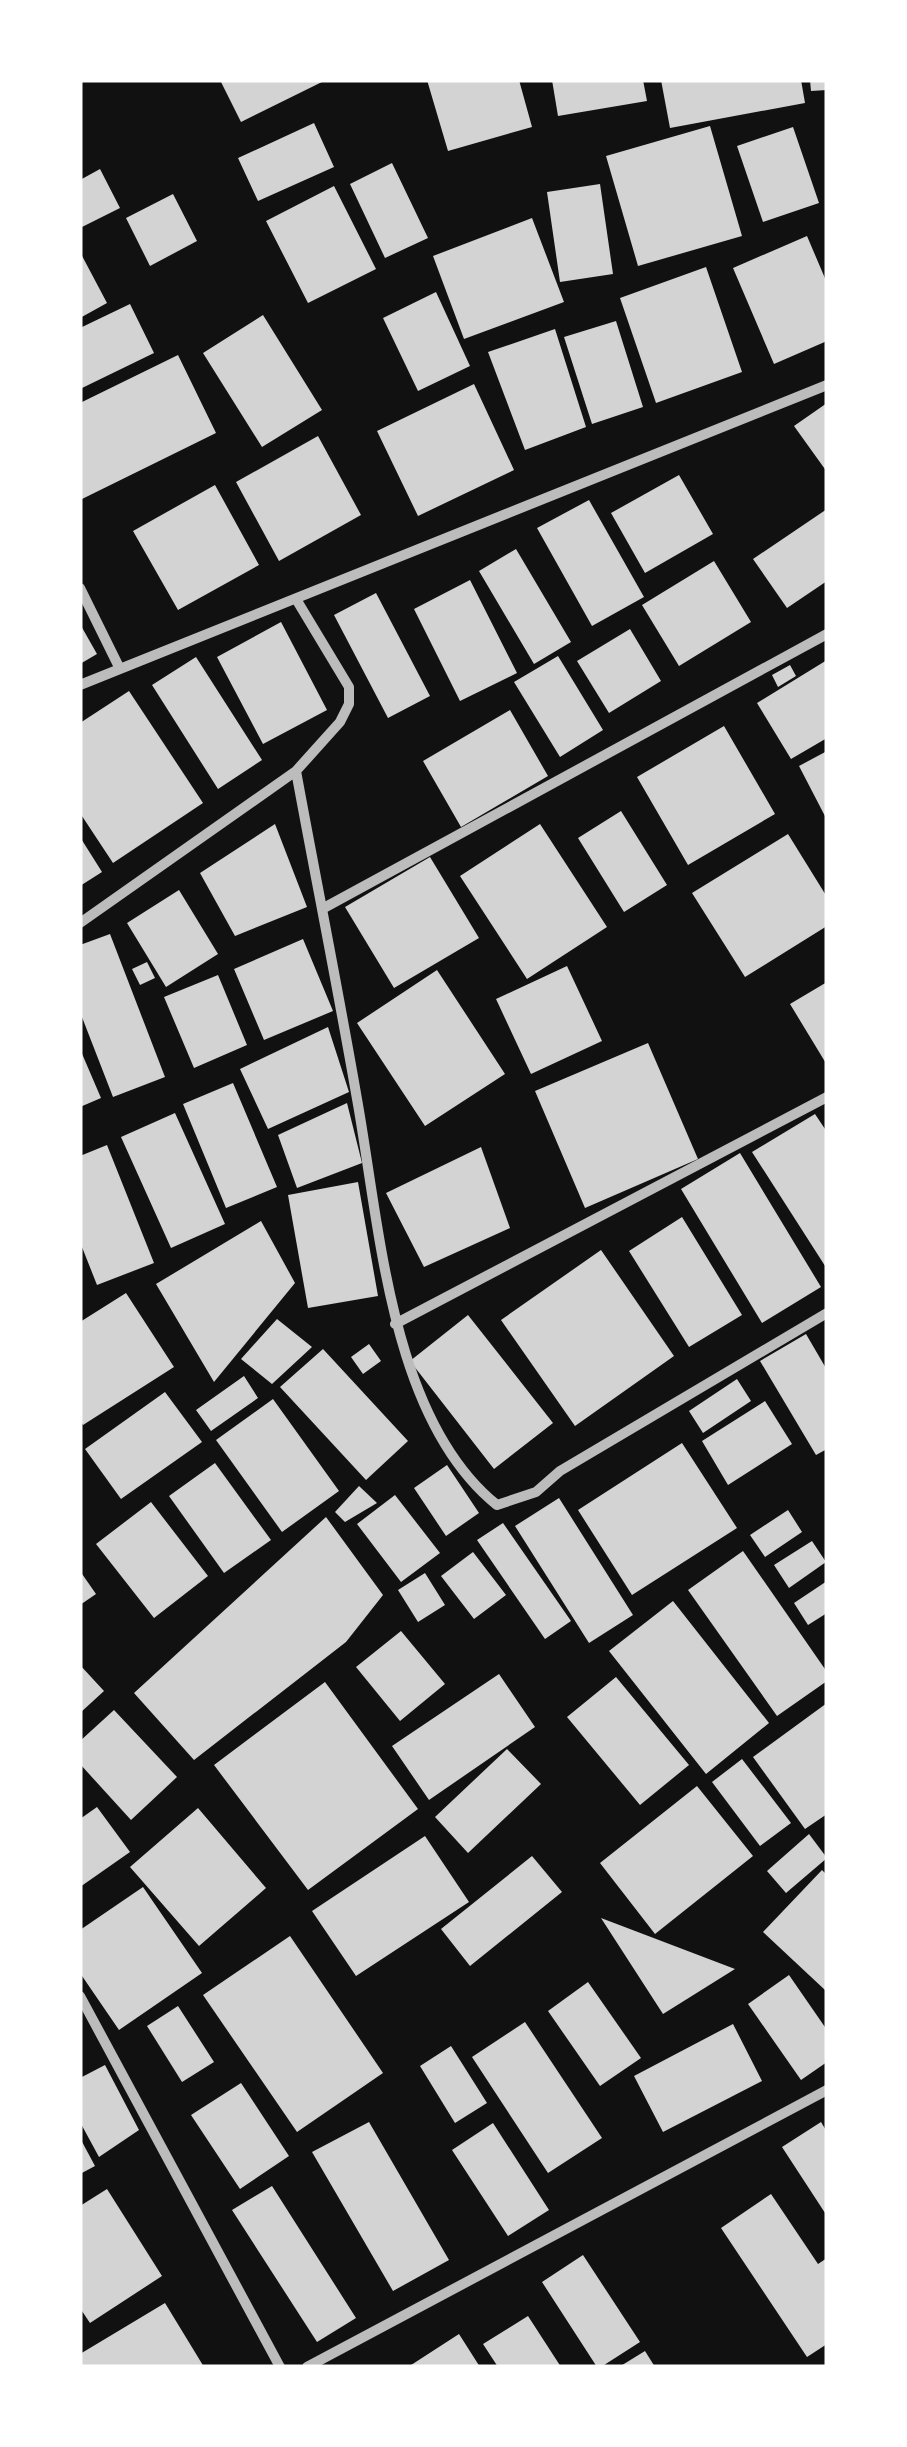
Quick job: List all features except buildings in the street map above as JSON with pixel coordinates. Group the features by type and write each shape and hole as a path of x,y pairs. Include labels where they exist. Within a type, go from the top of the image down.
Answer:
{"street":[{"path":"80,685 827,385"},
{"path":"80,588 118,667"},
{"path":"80,923 296,771 340,722 350,704 350,687 296,599"},
{"path":"322,909 827,634"},
{"path":"296,771 395,1324 425,1407 472,1485 496,1506 536,1492 560,1471 827,1313"},
{"path":"395,1324 827,1097"},
{"path":"80,1996 280,2367"},
{"path":"307,2367 827,2090"}]}
